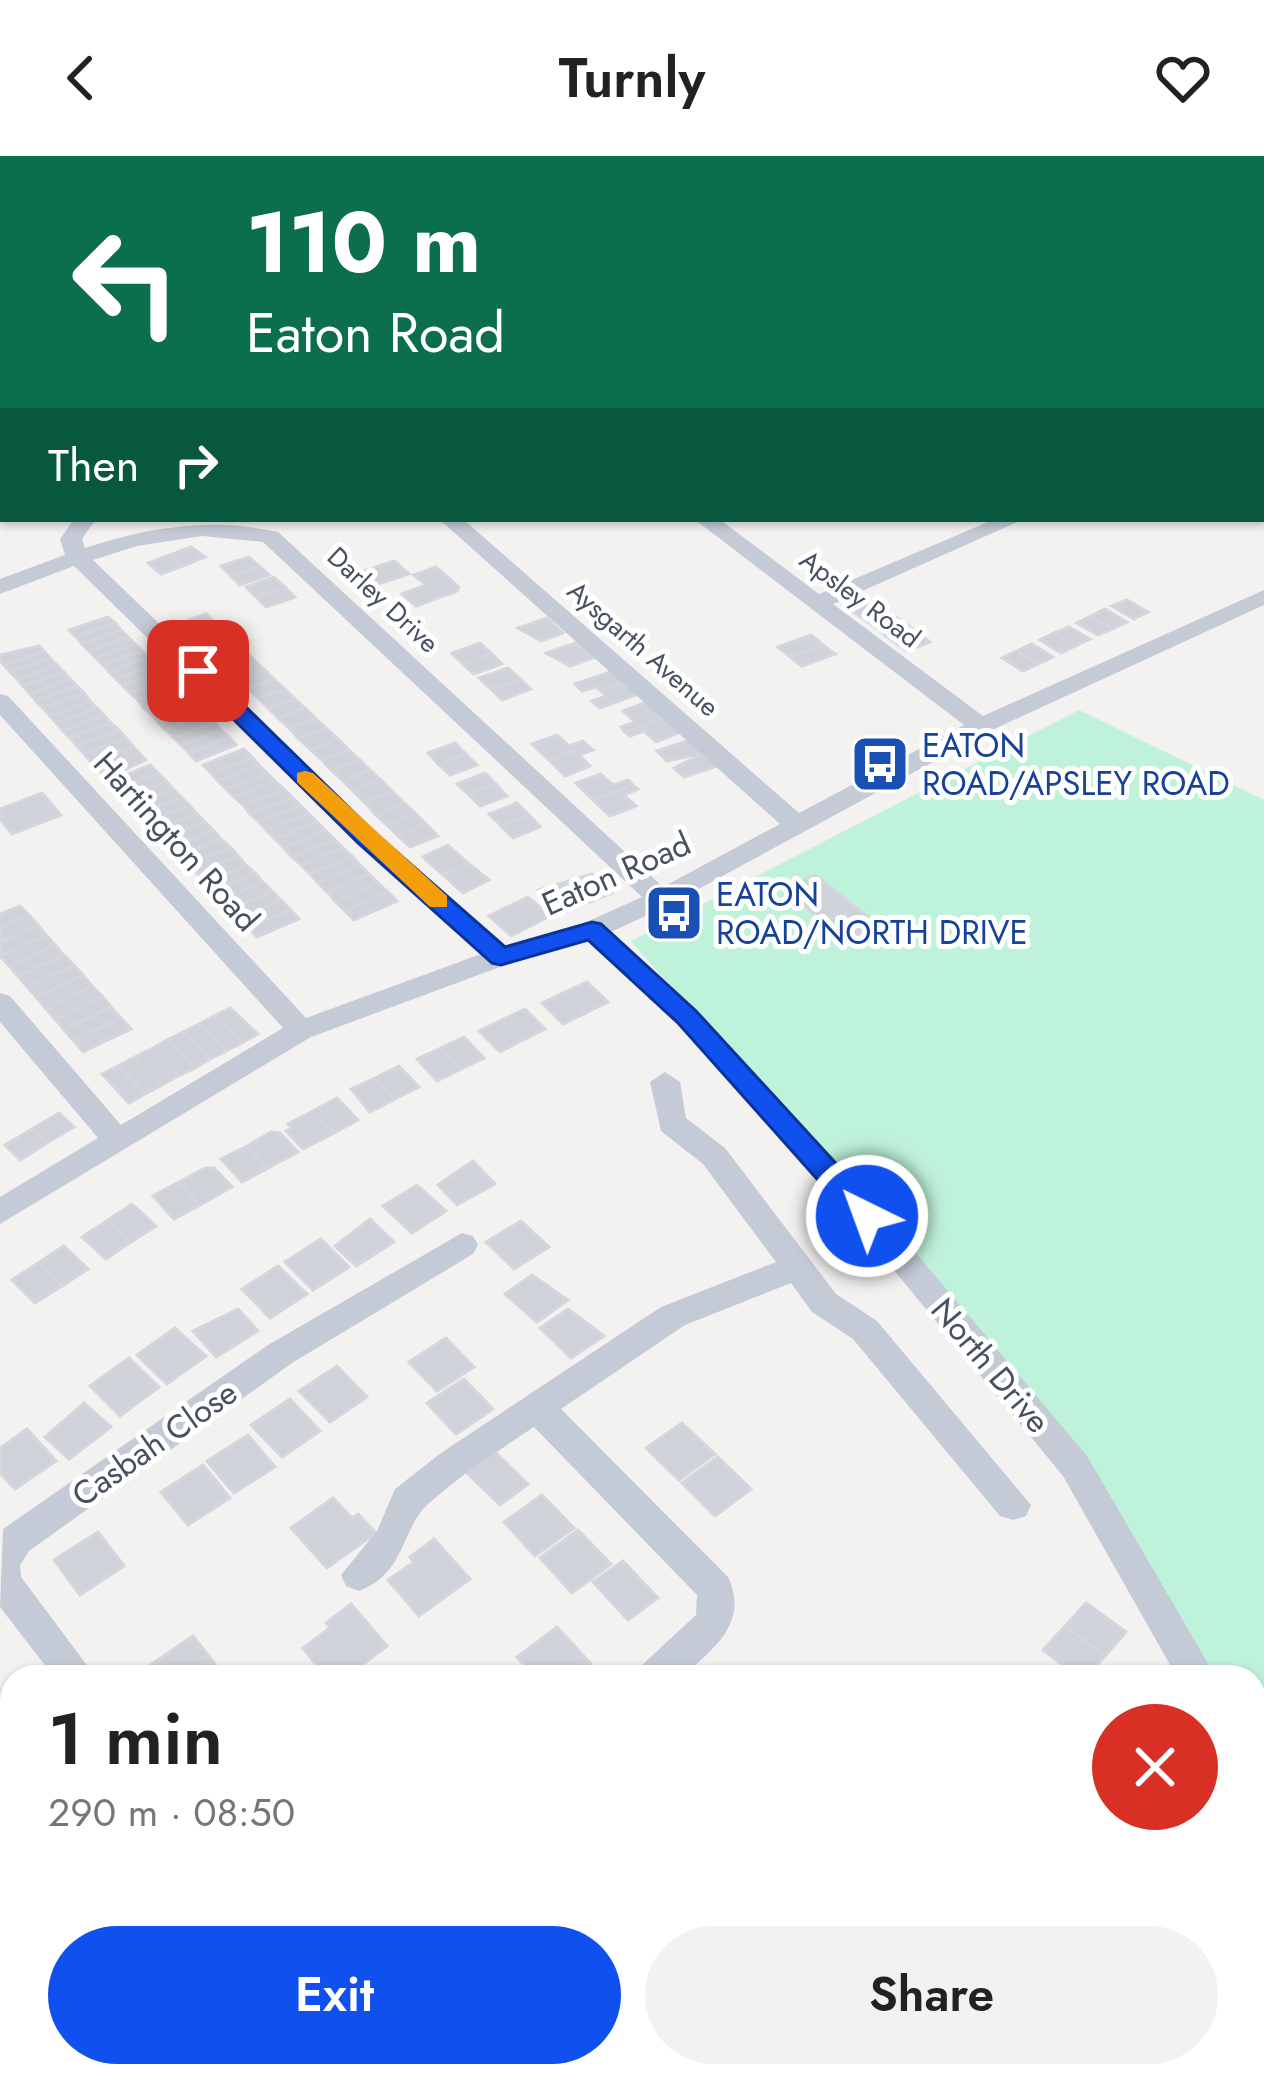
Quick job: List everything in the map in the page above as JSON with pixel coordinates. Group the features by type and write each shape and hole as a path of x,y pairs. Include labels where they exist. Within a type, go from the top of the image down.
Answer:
{"street":[{"path":"83,522 70,539 77,557 367,838 501,957"},
{"name":"Aysgarth Avenue","path":"453,522 796,824"},
{"name":"Apsley Road","path":"709,522 980,726"},
{"path":"816,603 1006,522"},
{"name":"Darley Drive","path":"0,587 77,557 160,535 230,526 270,537 661,899"},
{"name":"Eaton Road","path":"0,1212 301,1030 501,957 592,930 661,899 980,726 1264,597"},
{"name":"Hartington Road","path":"0,701 301,1030"},
{"name":"North Drive","path":"592,930 687,1017 837,1183 1075,1466 1190,1665"},
{"path":"0,1003 118,1141"},
{"path":"665,1082 672,1124 714,1156 824,1303 865,1330 1013,1504"},
{"name":"Casbah Close","path":"65,1665 3,1582 2,1562 16,1540 280,1354 442,1276 462,1245"},
{"path":"359,1575 391,1541 408,1500 524,1416 673,1316 794,1268"},
{"path":"524,1416 715,1588 716,1622 669,1665"}],"green space":[{"path":"1079,710 1264,800 1264,1665 1209,1665 1073,1450 631,941"}],"building":[{"path":"191,547 205,557 183,566 170,555"},
{"path":"170,555 183,566 161,574 148,563"},
{"path":"249,557 259,566 231,576 221,566"},
{"path":"394,561 409,574 378,584 364,571"},
{"path":"259,566 269,575 240,585 231,576"},
{"path":"436,567 459,587 457,591 416,606 402,594 426,585 414,575"},
{"path":"274,577 285,587 256,597 246,587"},
{"path":"285,587 295,597 266,607 256,597"},
{"path":"1127,600 1148,612 1134,619 1112,606"},
{"path":"875,602 887,611 865,620 852,611"},
{"path":"1105,609 1127,622 1112,629 1091,616"},
{"path":"887,611 900,620 878,629 865,620"},
{"path":"206,614 216,624 191,633 181,623"},
{"path":"1091,616 1112,629 1098,635 1077,623"},
{"path":"108,617 115,623 76,637 69,630"},
{"path":"547,618 563,633 541,641 518,628"},
{"path":"115,623 121,630 82,644 76,637"},
{"path":"904,623 917,632 894,642 881,632"},
{"path":"1069,627 1090,639 1075,646 1054,633"},
{"path":"121,630 128,637 89,651 82,644"},
{"path":"225,632 234,641 209,651 199,641"},
{"path":"917,632 930,642 907,651 894,642"},
{"path":"1054,633 1075,646 1061,653 1040,640"},
{"path":"811,635 823,645 790,657 778,647"},
{"path":"128,637 135,644 96,658 89,651"},
{"path":"234,641 245,651 219,660 209,651"},
{"path":"480,643 491,653 463,664 452,653"},
{"path":"576,643 593,658 570,666 546,653"},
{"path":"135,644 142,651 103,665 96,658"},
{"path":"1032,644 1053,657 1038,664 1017,651"},
{"path":"823,645 835,654 802,666 790,657"},
{"path":"39,646 44,651 4,665 0,661 0,655"},
{"path":"44,651 50,658 10,672 4,665"},
{"path":"142,651 148,657 109,672 103,665"},
{"path":"245,651 255,661 229,670 219,660"},
{"path":"1017,651 1038,664 1023,671 1002,658"},
{"path":"491,653 502,664 474,674 463,664"},
{"path":"148,657 155,664 116,679 109,672"},
{"path":"50,658 57,665 17,679 10,672"},
{"path":"255,661 265,670 238,680 229,670"},
{"path":"155,664 163,671 123,686 116,679"},
{"path":"57,665 64,672 23,686 17,679"},
{"path":"508,668 520,679 491,689 479,678"},
{"path":"265,670 274,679 248,689 238,680"},
{"path":"163,671 170,678 130,693 123,686"},
{"path":"613,671 626,683 601,691 596,687 582,691 575,684"},
{"path":"64,672 70,679 30,694 23,686"},
{"path":"170,678 177,686 138,700 130,693"},
{"path":"70,679 77,686 36,701 30,694"},
{"path":"274,679 285,689 259,699 248,689"},
{"path":"520,679 531,689 502,700 491,689"},
{"path":"626,683 638,694 600,708 592,701 606,696 601,691"},
{"path":"77,686 84,693 43,708 36,701"},
{"path":"177,686 184,693 144,708 138,700"},
{"path":"285,689 295,699 269,709 259,699"},
{"path":"84,693 90,701 50,716 43,708"},
{"path":"184,693 191,700 152,715 144,708"},
{"path":"295,699 305,708 278,718 269,709"},
{"path":"191,700 199,707 159,723 152,715"},
{"path":"90,701 97,708 56,723 50,716"},
{"path":"647,702 664,718 625,732 621,727 635,722 623,711"},
{"path":"199,707 206,715 166,730 159,723"},
{"path":"97,708 104,715 63,731 56,723"},
{"path":"305,708 315,718 289,728 278,718"},
{"path":"104,715 111,723 70,738 63,731"},
{"path":"206,715 214,722 174,738 166,730"},
{"path":"315,718 326,728 299,739 289,728"},
{"path":"664,718 680,732 656,742 644,731 630,736 625,732"},
{"path":"214,722 221,730 181,745 174,738"},
{"path":"111,723 119,730 77,746 70,738"},
{"path":"326,728 338,739 311,750 299,739"},
{"path":"119,730 126,738 84,754 77,746"},
{"path":"221,730 229,737 189,753 181,745"},
{"path":"557,735 569,746 583,741 588,746 549,760 532,744"},
{"path":"229,737 236,745 196,761 189,753"},
{"path":"126,738 133,746 91,762 84,754"},
{"path":"338,739 349,750 322,760 311,750"},
{"path":"690,740 704,753 667,761 657,751"},
{"path":"455,743 466,754 439,765 428,753"},
{"path":"133,746 140,754 99,770 91,762"},
{"path":"588,746 593,750 579,755 590,766 565,776 549,760"},
{"path":"244,749 252,757 211,773 203,765"},
{"path":"349,750 360,760 332,771 322,760"},
{"path":"704,753 717,766 684,777 674,768"},
{"path":"140,754 146,760 106,778 99,770"},
{"path":"466,754 477,765 450,775 439,765"},
{"path":"252,757 259,765 218,781 211,773"},
{"path":"360,760 370,770 343,781 332,771"},
{"path":"150,765 158,773 119,789 111,781"},
{"path":"259,765 267,773 226,789 218,781"},
{"path":"370,770 381,780 353,791 343,781"},
{"path":"158,773 166,781 126,797 119,789"},
{"path":"267,773 275,781 234,797 226,789"},
{"path":"485,773 496,784 469,795 457,784"},
{"path":"601,774 613,785 628,780 633,785 593,800 576,783"},
{"path":"381,780 392,791 365,803 353,791"},
{"path":"166,781 173,789 134,805 126,797"},
{"path":"275,781 284,789 243,805 234,797"},
{"path":"496,784 507,796 480,806 469,795"},
{"path":"633,785 638,789 624,795 636,806 610,816 593,800"},
{"path":"173,789 181,797 141,813 134,805"},
{"path":"284,789 292,797 250,814 243,805"},
{"path":"392,791 404,803 376,815 365,803"},
{"path":"42,793 61,815 12,834 0,819 0,809"},
{"path":"181,797 189,805 149,822 141,813"},
{"path":"292,797 300,805 259,822 250,814"},
{"path":"404,803 415,813 387,825 376,815"},
{"path":"517,803 529,815 501,826 489,814"},
{"path":"189,805 197,814 157,830 149,822"},
{"path":"300,805 308,813 267,831 259,822"},
{"path":"308,813 317,822 275,839 267,831"},
{"path":"415,813 426,824 398,836 387,825"},
{"path":"197,814 205,822 165,838 157,830"},
{"path":"529,815 540,827 513,838 501,826"},
{"path":"205,822 213,830 173,847 165,838"},
{"path":"317,822 325,830 284,848 275,839"},
{"path":"426,824 438,836 410,847 398,836"},
{"path":"213,830 221,839 181,856 173,847"},
{"path":"325,830 334,839 292,857 284,848"},
{"path":"221,839 230,847 189,864 181,856"},
{"path":"334,839 343,848 301,865 292,857"},
{"path":"448,845 468,863 443,875 423,857"},
{"path":"230,847 238,856 197,873 189,864"},
{"path":"343,848 352,856 310,874 301,865"},
{"path":"238,856 246,865 206,882 197,873"},
{"path":"352,856 360,865 318,883 310,874"},
{"path":"468,863 489,880 463,893 443,875"},
{"path":"246,865 255,873 214,891 206,882"},
{"path":"360,865 369,874 327,892 318,883"},
{"path":"255,873 263,882 223,900 214,891"},
{"path":"369,874 378,883 336,902 327,892"},
{"path":"592,874 612,893 561,914 539,890"},
{"path":"815,875 877,924 846,940 784,890"},
{"path":"263,882 272,891 231,909 223,900"},
{"path":"378,883 388,892 345,911 336,902"},
{"path":"272,891 281,900 240,918 231,909"},
{"path":"388,892 397,901 354,920 345,911"},
{"path":"528,897 550,916 511,936 489,916"},
{"path":"281,900 290,909 249,928 240,918"},
{"path":"20,906 29,915 0,928 0,914"},
{"path":"290,909 299,919 257,937 249,928"},
{"path":"29,915 38,925 0,942 0,928"},
{"path":"38,925 46,935 0,956 0,942"},
{"path":"46,935 55,945 9,966 0,956"},
{"path":"55,945 64,955 18,976 9,966"},
{"path":"64,955 74,965 27,987 18,976"},
{"path":"74,965 83,975 36,997 27,987"},
{"path":"83,975 92,986 45,1008 36,997"},
{"path":"587,982 608,1002 586,1013 565,992"},
{"path":"92,986 102,996 55,1019 45,1008"},
{"path":"565,992 586,1013 563,1024 542,1003"},
{"path":"102,996 111,1007 64,1030 55,1019"},
{"path":"111,1007 121,1018 73,1040 64,1030"},
{"path":"230,1008 258,1034 242,1043 214,1016"},
{"path":"525,1009 545,1029 523,1040 502,1020"},
{"path":"214,1016 242,1043 226,1051 199,1024"},
{"path":"121,1018 131,1029 83,1052 73,1040"},
{"path":"502,1020 523,1040 500,1052 479,1031"},
{"path":"199,1024 226,1051 210,1059 183,1032"},
{"path":"183,1032 210,1059 195,1068 167,1040"},
{"path":"464,1037 484,1058 461,1069 441,1048"},
{"path":"167,1040 195,1068 178,1076 151,1049"},
{"path":"441,1048 461,1069 437,1081 417,1059"},
{"path":"151,1049 178,1076 162,1085 135,1057"},
{"path":"135,1057 162,1085 145,1094 118,1066"},
{"path":"118,1066 145,1094 129,1103 102,1074"},
{"path":"399,1066 419,1087 395,1099 375,1078"},
{"path":"375,1078 395,1099 370,1112 351,1089"},
{"path":"337,1098 358,1120 334,1133 313,1111"},
{"path":"313,1111 334,1133 303,1149 286,1131 292,1128 288,1124"},
{"path":"59,1113 74,1127 47,1143 32,1129"},
{"path":"32,1129 47,1143 20,1160 5,1145"},
{"path":"271,1132 280,1133 298,1152 268,1168 247,1146"},
{"path":"247,1146 268,1168 242,1182 221,1159"},
{"path":"473,1161 495,1184 457,1205 438,1185"},
{"path":"214,1168 232,1187 200,1205 179,1182"},
{"path":"179,1182 200,1205 174,1219 153,1196"},
{"path":"417,1185 446,1211 412,1233 383,1206"},
{"path":"132,1204 156,1226 131,1242 108,1220"},
{"path":"370,1219 394,1242 356,1266 335,1246"},
{"path":"108,1220 131,1242 106,1259 82,1237"},
{"path":"521,1221 549,1247 514,1269 486,1242"},
{"path":"321,1239 349,1267 313,1290 285,1262"},
{"path":"64,1246 88,1269 62,1286 38,1263"},
{"path":"38,1263 62,1286 35,1303 12,1280"},
{"path":"278,1266 307,1294 270,1318 242,1289"},
{"path":"532,1275 568,1300 537,1322 505,1294"},
{"path":"238,1309 258,1331 216,1357 193,1331"},
{"path":"568,1309 604,1336 571,1358 540,1328"},
{"path":"175,1328 206,1356 167,1384 137,1355"},
{"path":"446,1338 474,1367 437,1391 409,1362"},
{"path":"129,1358 159,1387 120,1416 90,1386"},
{"path":"337,1366 367,1397 330,1422 299,1391"},
{"path":"464,1379 493,1409 456,1434 427,1403"},
{"path":"290,1399 320,1431 282,1457 251,1425"},
{"path":"84,1403 111,1427 69,1459 45,1437"},
{"path":"682,1423 715,1454 679,1480 646,1448"},
{"path":"27,1429 56,1461 15,1489 0,1473 0,1448"},
{"path":"248,1435 275,1467 234,1493 207,1461"},
{"path":"494,1451 528,1484 500,1505 466,1472"},
{"path":"718,1457 751,1489 715,1516 682,1483"},
{"path":"203,1465 230,1498 188,1525 161,1492"},
{"path":"542,1495 574,1528 535,1556 504,1522"},
{"path":"333,1498 376,1533 327,1568 291,1528"},
{"path":"578,1530 611,1564 572,1593 540,1558"},
{"path":"98,1532 124,1566 80,1595 54,1560"},
{"path":"434,1539 470,1579 419,1616 388,1580 414,1562 410,1557"},
{"path":"623,1561 658,1598 628,1620 593,1582"},
{"path":"1086,1603 1126,1632 1105,1656 1065,1626"},
{"path":"351,1604 387,1646 362,1665 316,1665 303,1648 330,1628 326,1623"},
{"path":"1065,1626 1105,1656 1097,1665 1062,1665 1043,1650"},
{"path":"557,1627 591,1664 524,1665 517,1657"},
{"path":"193,1636 216,1665 150,1665"}],"slow traffic":[{"path":"305,777 438,901"}],"place":[{"name":"EATON ROAD/APSLEY ROAD","path":"880,764"},
{"name":"EATON ROAD/NORTH DRIVE","path":"674,913"}],"route":[{"path":"198,671 367,838 501,957 592,930 687,1017 867,1216"}]}
